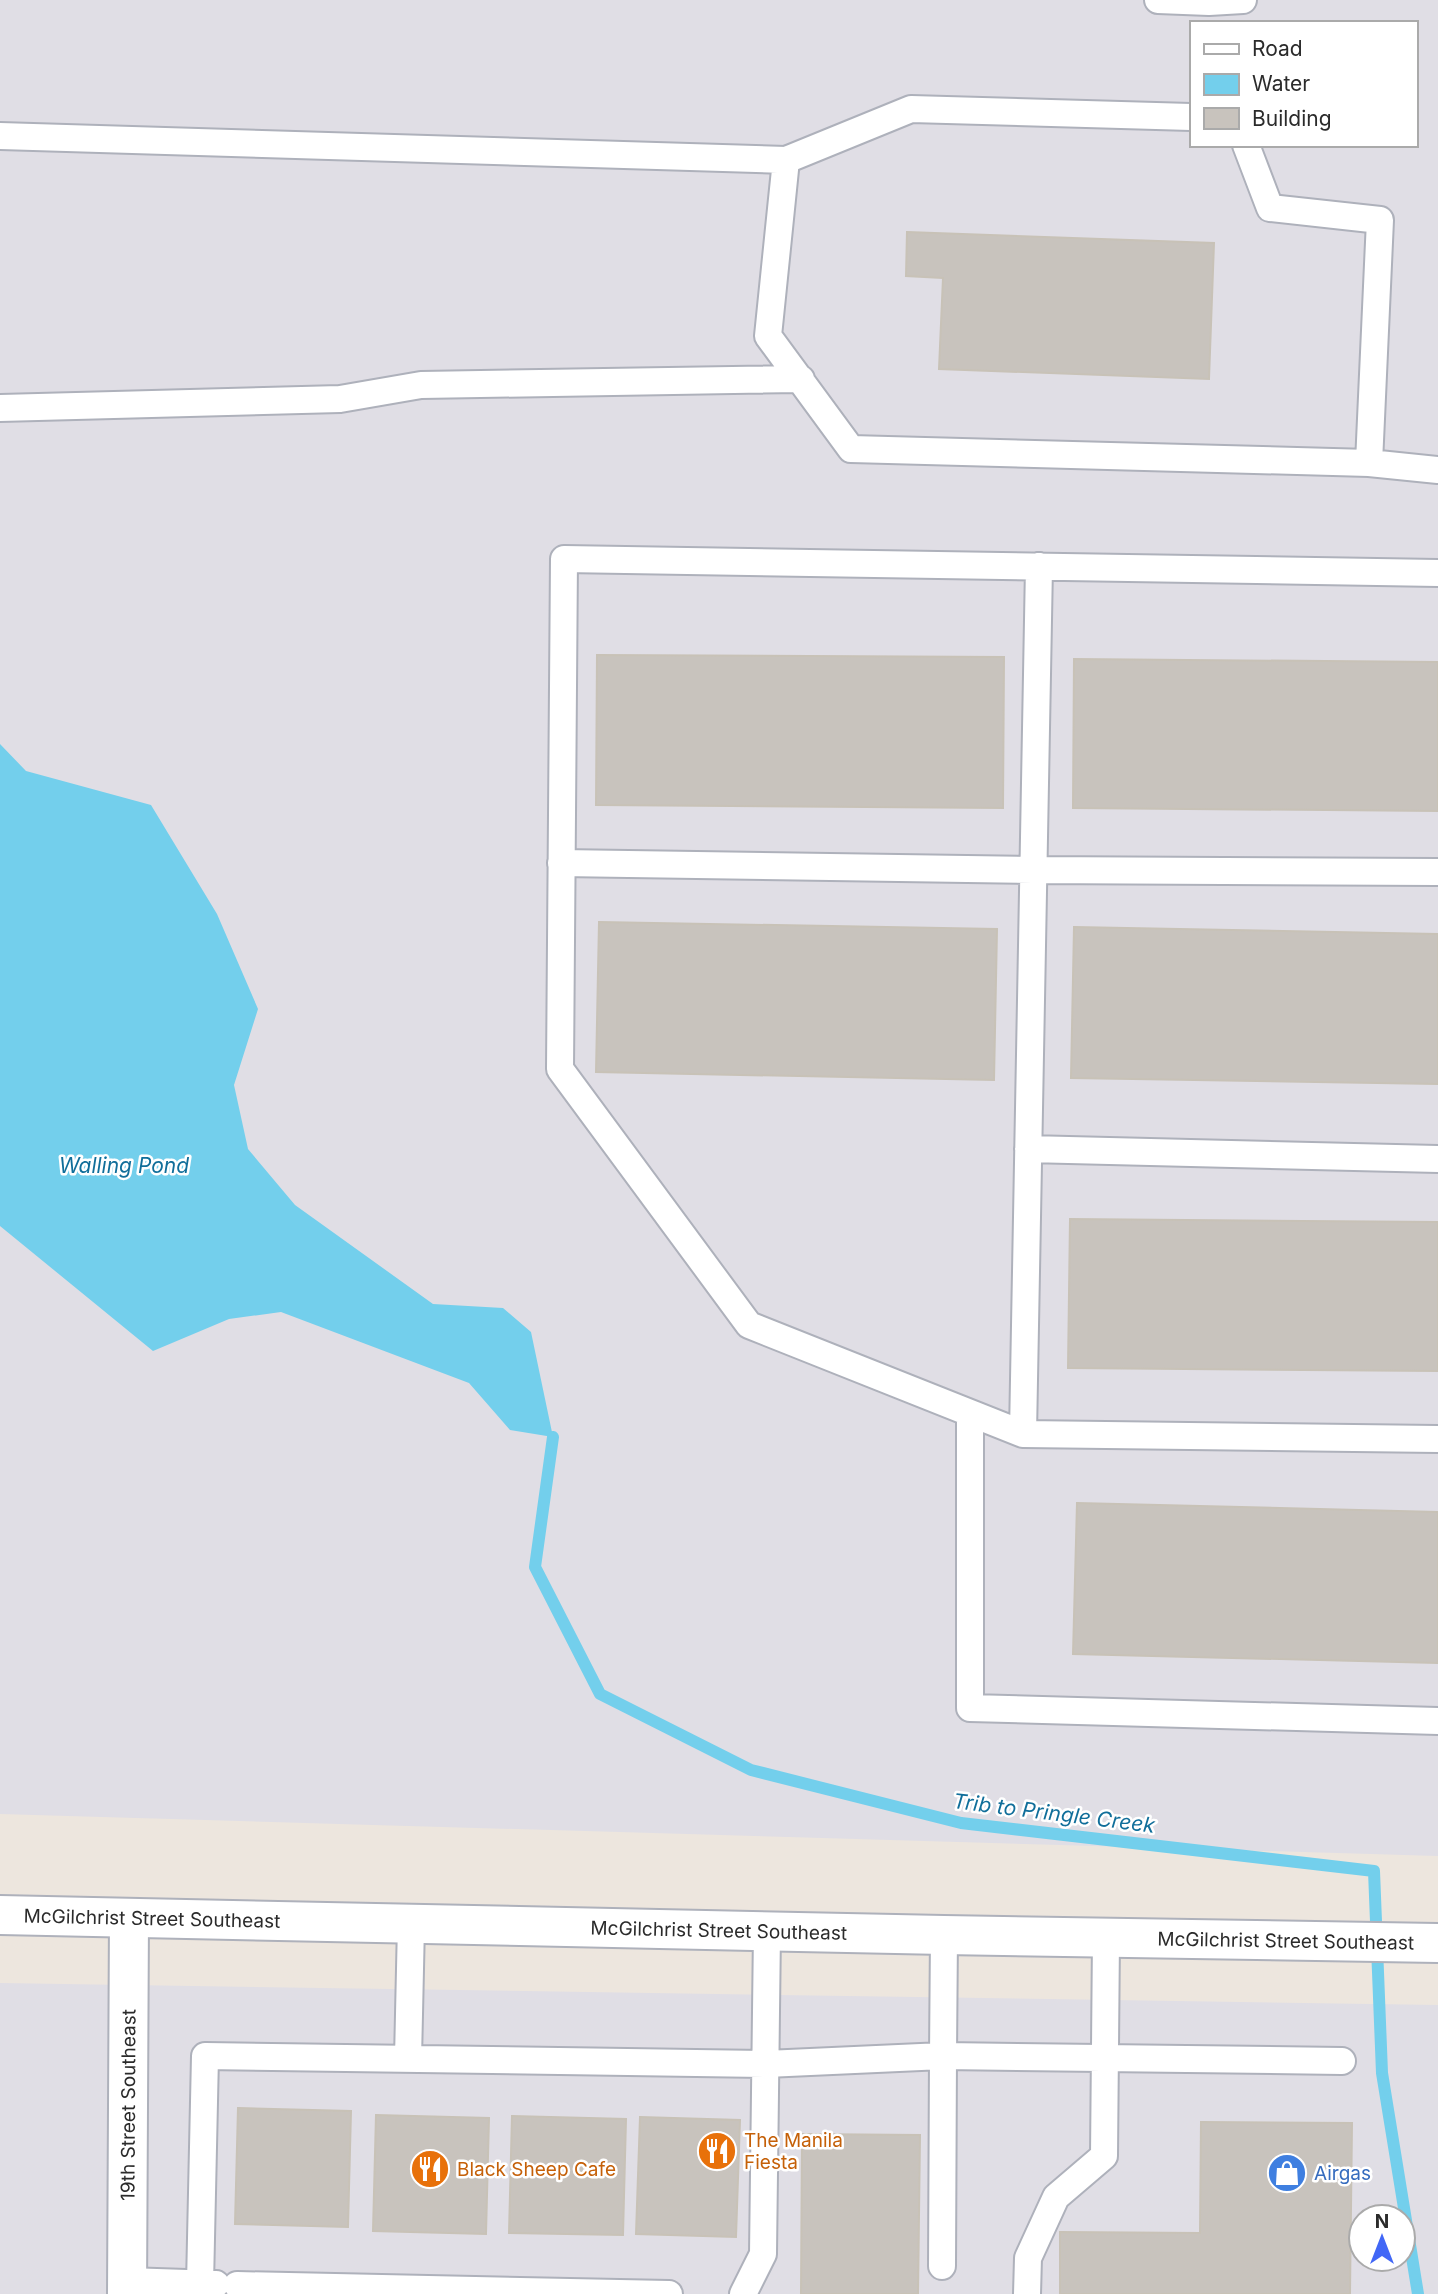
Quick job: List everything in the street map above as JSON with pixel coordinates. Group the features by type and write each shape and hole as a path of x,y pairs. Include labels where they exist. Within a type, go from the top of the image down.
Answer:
{"street":[{"name":"McGilchrist Street Southeast","path":"0,1915 1438,1943"},
{"name":"19th Street Southeast","path":"127,2288 129,1918"}],"lane":[{"path":"1158,0 1243,0"},
{"path":"0,136 786,160 911,109 1190,117"},
{"path":"1247,147 1270,208 1380,220 1369,463"},
{"path":"786,160 768,336 851,449 1369,463 1438,470"},
{"path":"0,408 340,399 421,385 801,379"},
{"path":"1438,573 564,559 560,1069 749,1325 1023,1434 1438,1439"},
{"path":"1023,1434 1039,566"},
{"path":"561,863 1033,870 1438,872"},
{"path":"1028,1149 1438,1159"},
{"path":"971,1413 970,1708 1438,1721"},
{"path":"408,2059 411,1924"},
{"path":"743,2294 763,2254 767,1931"},
{"path":"942,2266 944,1935"},
{"path":"1027,2294 1028,2258 1056,2197 1104,2156 1106,1938"},
{"path":"200,2284 205,2056 766,2064 943,2056 1342,2062"},
{"path":"127,2288 200,2284 237,2289 669,2294"}],"shaded area":[{"path":"0,0 1438,0 1438,1856 0,1814"},
{"path":"0,1983 1438,2005 1438,2294 0,2294"}],"water":[{"name":"Walling Pond","path":"0,744 26,771 151,805 217,914 258,1009 234,1085 248,1149 295,1205 433,1304 503,1308 531,1332 553,1437 510,1430 469,1383 281,1312 229,1319 153,1351 0,1226"}],"building":[{"path":"907,232 1214,243 1209,379 939,369 943,278 906,276"},
{"path":"597,655 1004,657 1003,808 596,805"},
{"path":"1074,659 1438,662 1438,811 1073,808"},
{"path":"599,922 997,929 994,1080 596,1072"},
{"path":"1074,927 1438,934 1438,1084 1071,1078"},
{"path":"1070,1219 1438,1222 1438,1371 1068,1368"},
{"path":"1077,1503 1438,1512 1438,1663 1073,1654"},
{"path":"238,2108 351,2111 348,2227 235,2224"},
{"path":"376,2115 489,2118 486,2234 373,2231"},
{"path":"512,2116 626,2119 623,2235 509,2233"},
{"path":"640,2117 740,2120 736,2237 636,2234"},
{"path":"1201,2122 1352,2123 1351,2203 1347,2203 1347,2273 1350,2273 1350,2294 1060,2294 1060,2232 1200,2233"},
{"path":"802,2134 920,2135 918,2294 801,2294"}],"waterway":[{"name":"Trib to Pringle Creek","path":"553,1437 535,1567 600,1694 751,1770 961,1823 1374,1871 1382,2073 1418,2294"}],"place":[{"name":"The Manila Fiesta","path":"717,2151"},
{"name":"Black Sheep Cafe","path":"430,2169"},
{"name":"Airgas","path":"1287,2173"}]}
